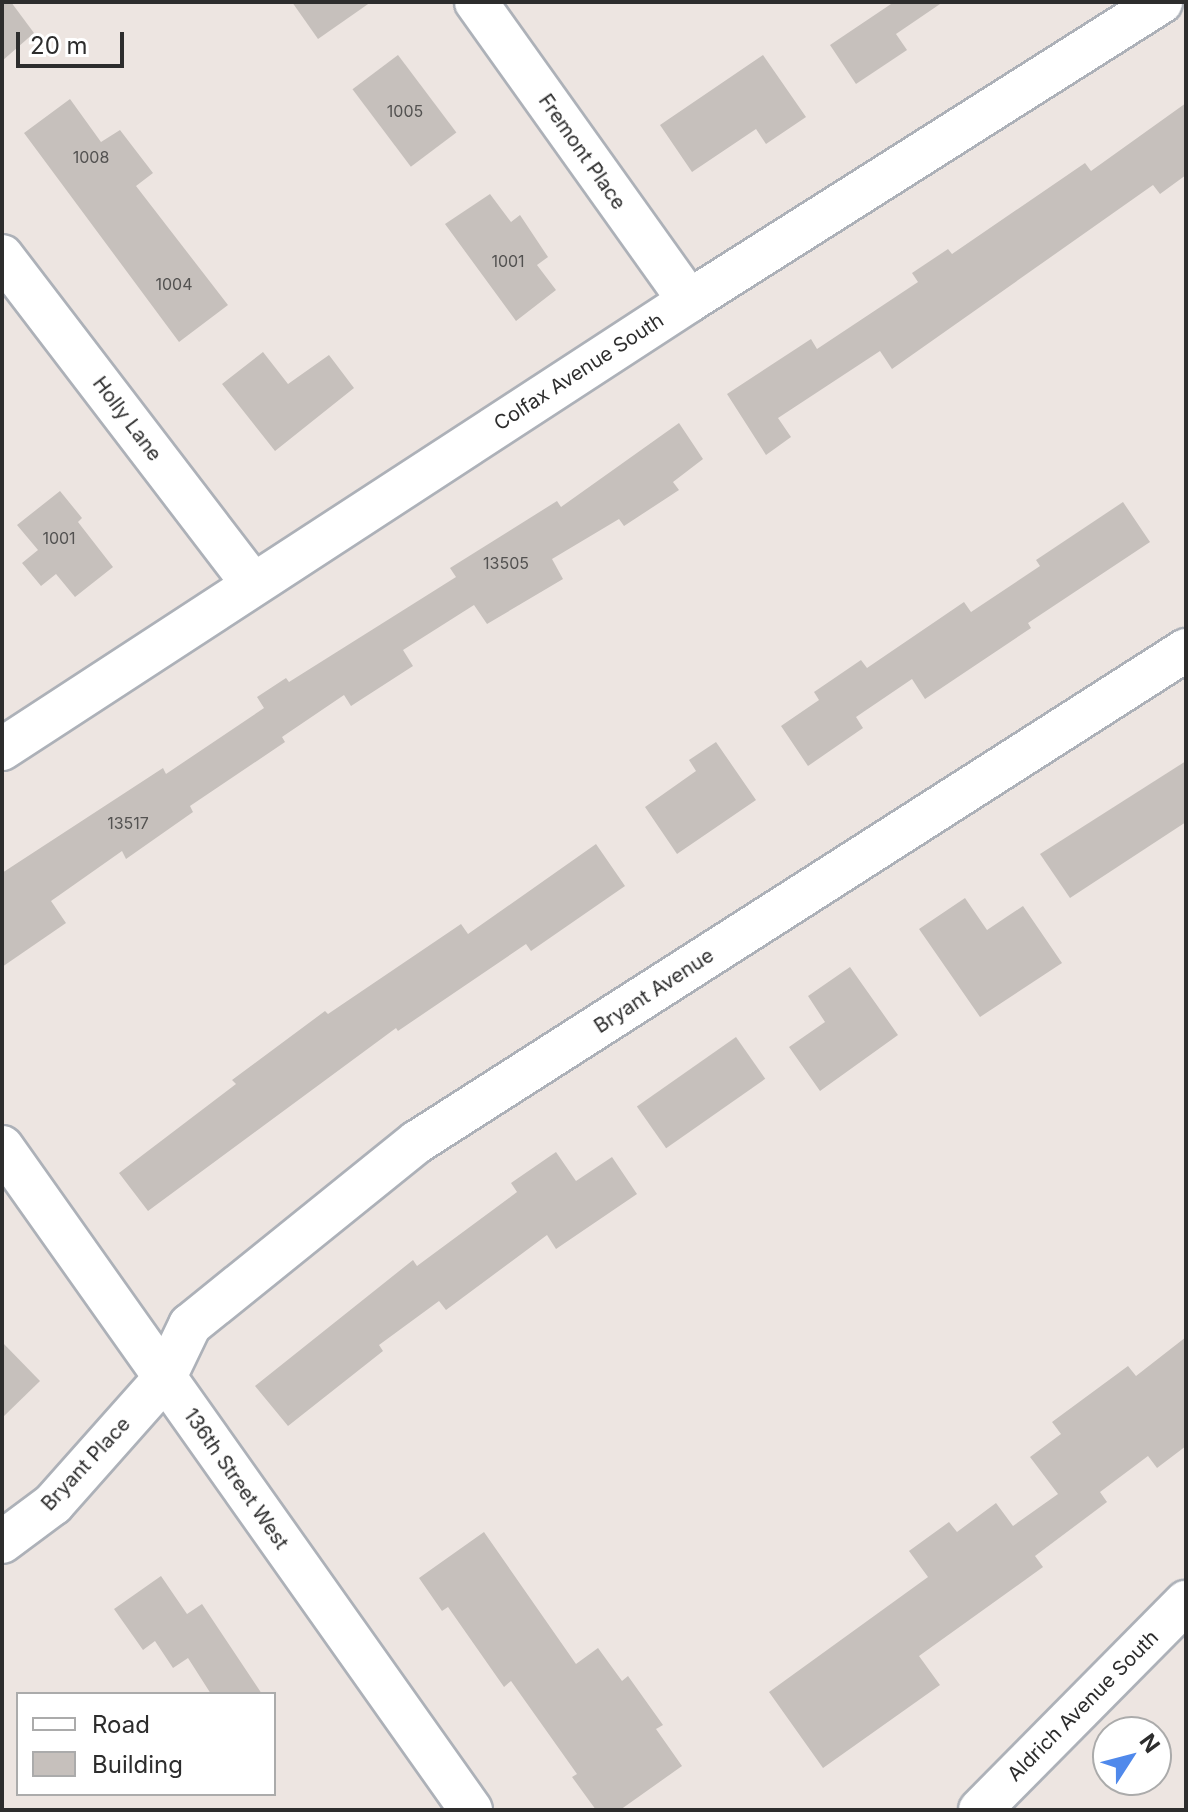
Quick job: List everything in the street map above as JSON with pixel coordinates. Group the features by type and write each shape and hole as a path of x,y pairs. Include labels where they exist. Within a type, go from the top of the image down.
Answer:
{"street":[{"name":"Fremont Place","path":"476,2 689,301"},
{"name":"Colfax Avenue South","path":"2,749 252,583 689,301 1161,2"},
{"name":"Holly Lane","path":"2,256 252,583"},
{"name":"Bryant Avenue","path":"164,1379 190,1325 417,1142 1186,650"},
{"name":"136th Street West","path":"2,1147 471,1810"},
{"name":"Bryant Place","path":"2,1542 53,1504 164,1379"},
{"name":"Aldrich Avenue South","path":"980,1810 1186,1602"}],"building":[{"path":"2,2 11,2 34,33 2,61"},
{"path":"292,2 371,2 318,39"},
{"path":"894,2 943,2 896,34 907,50 856,84 830,45"},
{"path":"398,55 456,132 411,167 352,89"},
{"path":"763,55 806,117 766,144 756,129 692,172 660,125"},
{"path":"70,99 101,142 120,130 153,173 136,186 228,305 179,342 24,133"},
{"path":"1186,103 1186,175 1160,194 1153,185 892,369 880,351 778,418 791,437 766,455 727,394 811,339 817,349 918,282 912,273 948,249 952,254 1085,163 1091,171"},
{"path":"490,194 511,222 520,215 548,257 537,265 556,290 516,321 445,224"},
{"path":"263,352 288,384 329,355 354,388 275,451 222,384"},
{"path":"679,423 703,459 673,482 679,490 624,526 619,519 552,559 563,579 487,624 474,605 403,650 413,666 351,706 344,695 282,737 285,742 190,806 193,812 126,859 122,851 51,901 66,923 2,967 2,873 163,768 166,774 264,708 257,697 286,678 289,682 456,577 450,568 557,501 561,507"},
{"path":"60,491 82,518 78,522 113,567 75,597 56,574 41,586 22,563 38,550 17,525"},
{"path":"1123,502 1150,542 1028,623 1031,628 925,699 912,679 856,717 863,728 808,766 781,726 819,700 814,692 861,660 867,668 964,602 971,612 1040,566 1036,560"},
{"path":"716,742 756,800 677,854 645,807 696,771 689,760"},
{"path":"1186,761 1186,822 1070,898 1040,854"},
{"path":"596,844 625,886 531,951 526,944 398,1031 396,1028 148,1211 119,1173 236,1084 232,1080 325,1011 328,1014 461,924 468,934"},
{"path":"965,898 987,930 1023,906 1062,963 980,1017 919,929"},
{"path":"850,967 898,1035 820,1091 789,1047 825,1022 808,996"},
{"path":"736,1037 765,1079 666,1148 637,1106"},
{"path":"556,1152 576,1181 612,1157 637,1194 556,1249 547,1235 446,1310 439,1301 379,1345 383,1351 288,1426 255,1386 413,1260 417,1266 517,1192 511,1183"},
{"path":"1186,1337 1186,1446 1157,1468 1148,1456 1100,1492 1107,1502 1035,1556 1043,1567 919,1656 940,1685 823,1768 769,1692 928,1577 909,1551 949,1522 957,1532 996,1503 1013,1526 1058,1494 1030,1457 1061,1434 1052,1422 1128,1366 1136,1376"},
{"path":"2,1342 40,1381 2,1418"},
{"path":"484,1532 576,1664 598,1648 622,1681 628,1676 663,1725 656,1729 682,1766 620,1810 596,1810 572,1777 577,1774 511,1681 504,1687 448,1607 442,1611 419,1578"},
{"path":"161,1576 187,1614 202,1604 261,1692 210,1692 188,1658 173,1668 155,1641 143,1650 114,1609"}]}
